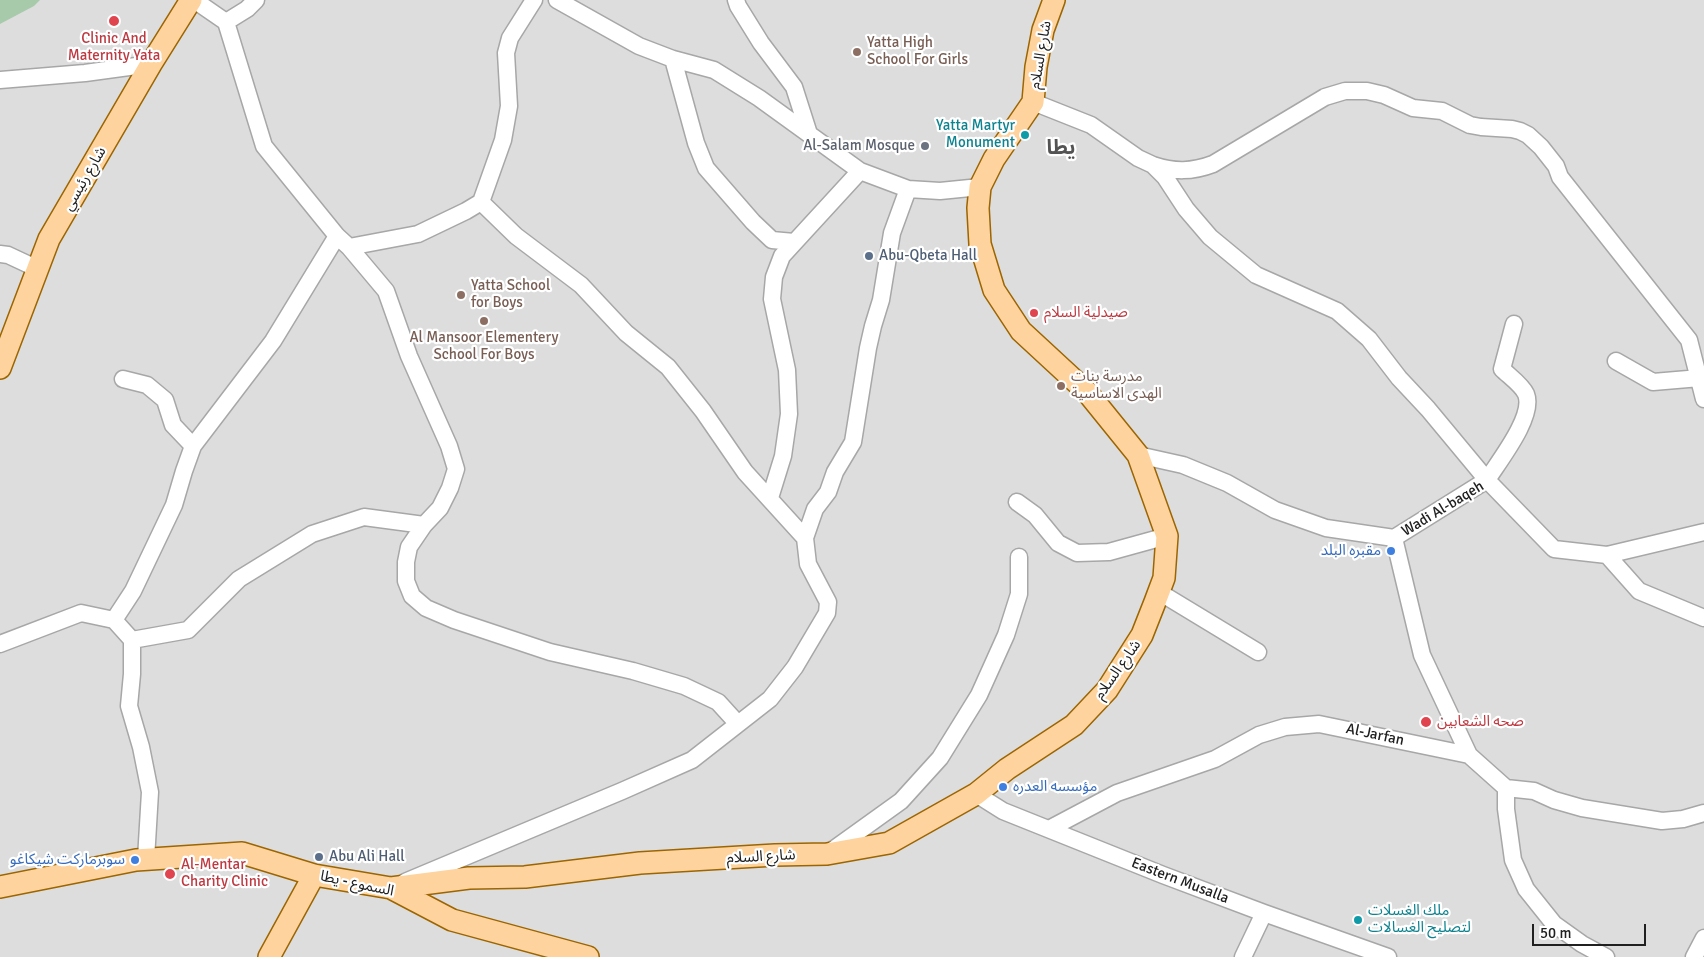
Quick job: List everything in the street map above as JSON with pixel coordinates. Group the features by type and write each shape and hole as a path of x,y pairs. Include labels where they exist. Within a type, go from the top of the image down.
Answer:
{"main road":[{"name":"شارع رئيسي","path":"0,368 49,239 151,64 192,0"},
{"name":"شارع السلام","path":"390,888 468,878 525,876 640,862 827,854 889,843 976,794 1008,769 1074,725 1107,690 1142,635 1159,592 1164,578 1166,536 1138,455 1087,392 1021,331 994,290 980,244 978,208 980,187 998,153 1033,102 1036,67 1043,30 1054,0"},
{"name":"السموع - يطا","path":"0,887 146,859 242,853 314,875 390,888 452,920 583,956"},
{"path":"269,957 314,875"}],"street":[{"path":"192,0 226,22 264,146 386,291 409,356 448,446 456,468 450,488 440,508 424,525 409,546 406,562 406,582 412,596 426,608 454,620 550,652 633,671 684,686 718,702 738,724"},
{"path":"226,22 256,0"},
{"path":"114,620 132,591 174,505 193,446 273,341 343,242 418,234 481,202 502,140 509,106 506,53 510,38 534,0"},
{"path":"557,0 639,46 714,70 759,98 860,171 908,190 940,191 980,187"},
{"path":"736,0 761,43 794,87 809,134"},
{"path":"674,58 696,143 706,168 753,222 772,240 794,242"},
{"path":"0,80 86,74 151,64"},
{"path":"1033,102 1091,124 1138,158 1152,165 1181,171 1203,168 1213,164 1325,97 1345,91 1373,92 1413,108 1442,111 1470,125 1481,128 1520,131 1532,138 1549,156 1560,177 1689,340 1704,399"},
{"path":"1152,165 1165,177 1186,209 1204,230 1256,275 1337,311 1369,338 1399,378 1428,409 1487,480 1518,434 1529,404 1526,392 1502,369 1514,324"},
{"path":"770,498 783,456 789,406 787,370 779,326 774,311 772,288 777,266 782,256 794,242 860,171"},
{"path":"390,888 692,760 770,699 795,667 826,613 828,602 808,564 805,538 815,509 828,492 835,472 853,442 868,348 881,300 892,233 908,190"},
{"path":"481,202 516,236 581,285 626,333 668,367 703,411 745,472 805,538"},
{"path":"0,254 8,255 38,269"},
{"path":"1616,361 1653,382 1700,378"},
{"path":"123,379 147,385 165,400 173,426 193,446"},
{"name":"Wadi Al-baqeh","path":"1138,455 1183,465 1227,483 1275,510 1326,528 1394,538 1487,480 1554,549 1607,556 1704,532"},
{"path":"1018,502 1035,515 1058,543 1076,553 1109,552 1166,536"},
{"path":"132,640 188,630 239,579 312,534 364,516 424,525"},
{"path":"1394,538 1422,655 1469,755"},
{"path":"1607,556 1639,591 1704,618"},
{"path":"827,854 900,801 940,758 979,695 1006,635 1018,594 1019,557"},
{"path":"1159,592 1258,652"},
{"path":"0,644 81,613 114,620 132,640 132,674 129,706 141,747 150,792 146,859"},
{"name":"Al-Jarfan","path":"1049,829 1117,793 1215,759 1259,735 1285,727 1321,724 1469,755 1506,788"},
{"path":"1606,957 1582,944 1554,924 1526,889 1513,860 1506,809 1506,788 1534,791 1554,800 1582,808 1657,821 1684,820 1704,813"},
{"name":"Eastern Musalla","path":"976,794 1003,811 1264,913 1388,957"},
{"path":"1243,957 1264,913"},
{"path":"1694,957 1704,938"}],"shaded area":[{"path":"0,0 1704,0 1704,957 0,957"}],"green space":[{"path":"0,0 40,0 34,6 0,24"}],"place":[{"name":"Clinic And Maternity Yata","path":"114,21"},
{"name":"Yatta High School For Girls","path":"857,52"},
{"name":"Yatta Martyr Monument","path":"1025,135"},
{"name":"Al-Salam Mosque","path":"925,146"},
{"name":"Abu-Qbeta Hall","path":"869,256"},
{"name":"Yatta School for Boys","path":"461,295"},
{"name":"صيدلية السلام","path":"1034,313"},
{"name":"Al Mansoor Elementery School For Boys","path":"484,321"},
{"name":"مدرسة بنات الهدى الاساسية","path":"1061,386"},
{"name":"مقبره البلد","path":"1391,551"},
{"name":"صحه الشعابين","path":"1426,722"},
{"name":"مؤسسه العدره","path":"1003,787"},
{"name":"Abu Ali Hall","path":"319,857"},
{"name":"سوبرماركت شيكاغو","path":"135,860"},
{"name":"Al-Mentar Charity Clinic","path":"170,874"},
{"name":"ملك الغسلات لتصليح الغسالات","path":"1358,920"}],"district":[{"name":"يطا","path":"1061,149"}]}
